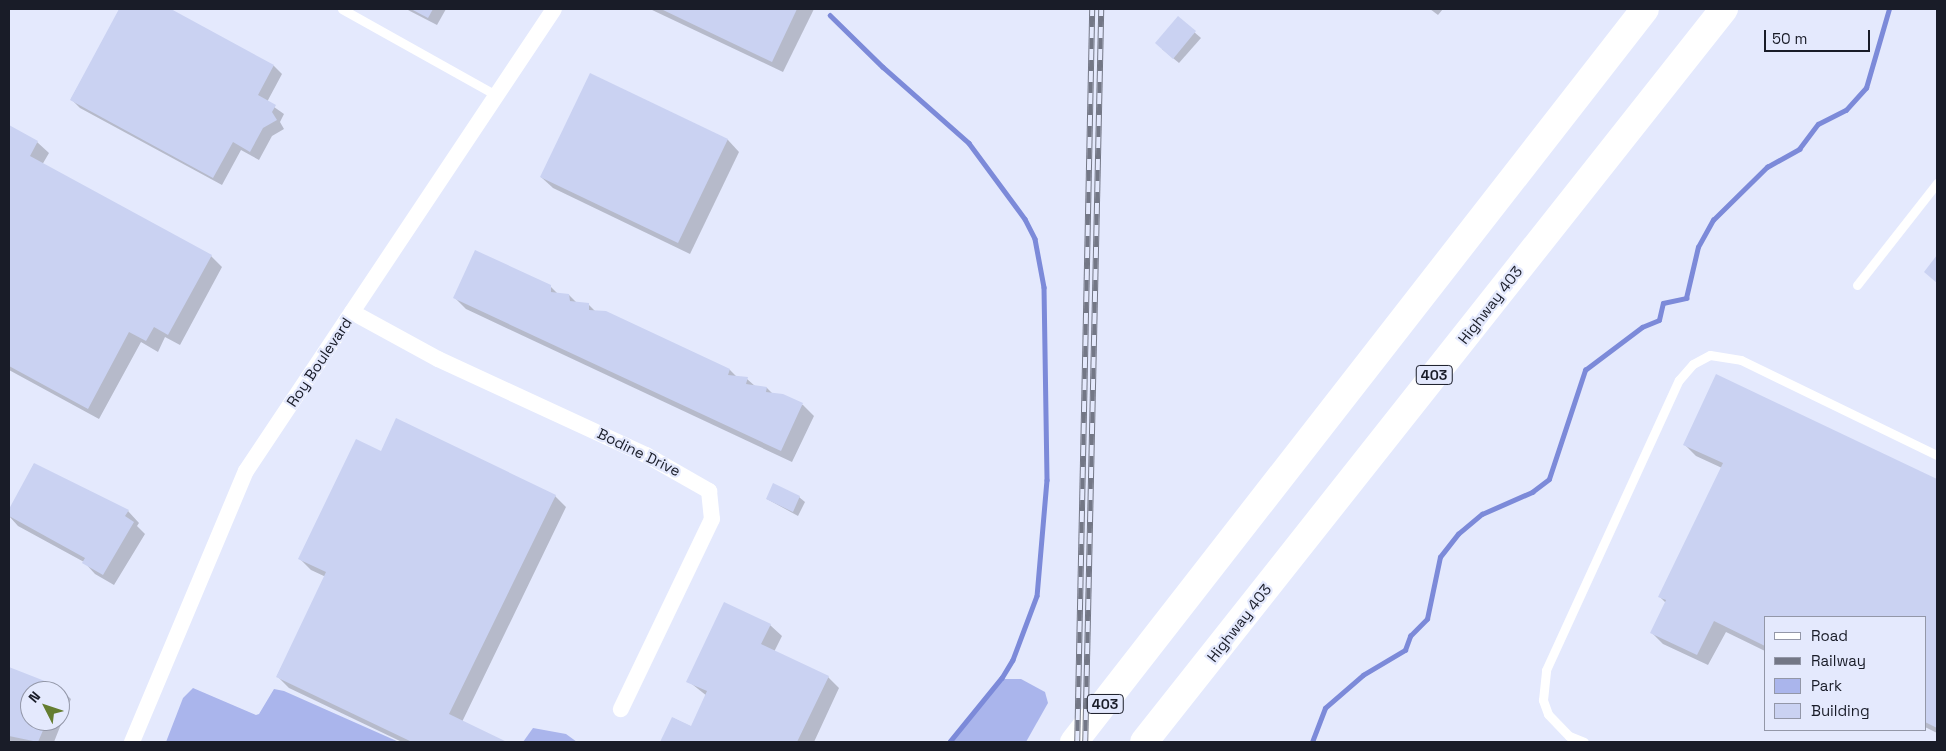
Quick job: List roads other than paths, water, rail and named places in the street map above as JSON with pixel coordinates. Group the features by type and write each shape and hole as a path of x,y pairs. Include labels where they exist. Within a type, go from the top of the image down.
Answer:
{"highway":[{"name":"403","path":"1074,742 1644,9"},
{"name":"Highway 403","path":"1144,742 1724,9"}],"street":[{"name":"Roy Boulevard","path":"132,742 246,471 554,9"},
{"name":"Bodine Drive","path":"352,312 438,359 646,455 709,491 712,519 621,709"}],"lane":[{"path":"342,9 496,95"},
{"path":"1856,284 1937,183"},
{"path":"1584,742 1569,736 1548,714 1544,700 1546,670 1679,380 1693,364 1710,355 1741,360 1937,455"}],"waterway":[{"path":"1312,742 1325,708 1363,675 1405,650 1410,636 1427,619 1440,557 1458,534 1482,514 1532,492 1549,479 1585,370 1642,327 1659,320 1663,303 1686,298 1698,247 1713,220 1767,167 1799,149 1818,124 1846,110 1866,88 1889,9"},
{"path":"830,15 883,67 969,143 1025,219 1035,239 1044,287 1047,480 1037,596 1013,660 1002,678 950,742"}],"railway":[{"path":"1077,742 1092,9"},
{"path":"1085,742 1101,9"}]}
